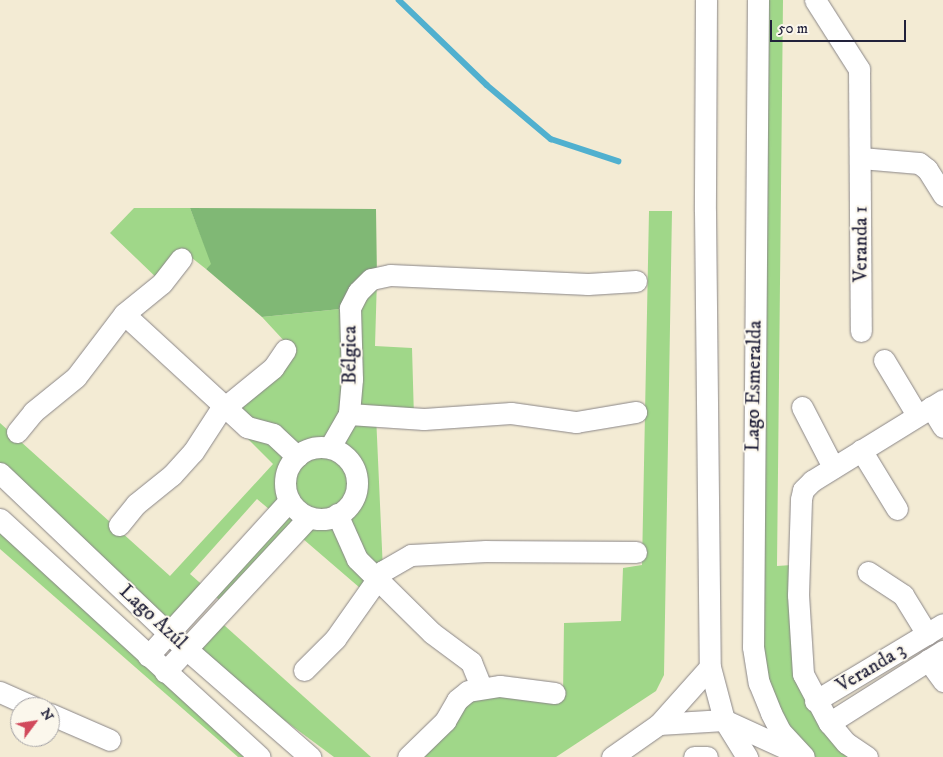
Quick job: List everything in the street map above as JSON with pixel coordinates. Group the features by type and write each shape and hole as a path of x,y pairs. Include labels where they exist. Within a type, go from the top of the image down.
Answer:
{"street":[{"path":"706,0 705,211 710,667 724,720 748,757"},
{"name":"Lago Esmeralda","path":"758,0 753,647 759,683 771,713 780,731 803,756"},
{"name":"Veranda 1","path":"815,0 859,70 862,331"},
{"path":"861,158 920,163 927,169 943,195"},
{"path":"17,432 33,412 76,377 124,314 162,283 180,259"},
{"name":"Bélgica","path":"636,281 588,284 390,275 371,279 358,292 350,308 352,378 349,414 424,419 511,414 576,422 636,412"},
{"path":"124,314 247,427 273,434 297,456"},
{"path":"119,525 136,504 188,458 225,406 273,368 285,350"},
{"path":"884,360 930,407 943,427"},
{"path":"802,407 833,467"},
{"path":"867,757 846,743 828,723 815,701 803,674 799,638 798,566 803,490 833,467 930,407"},
{"path":"330,447 349,414"},
{"path":"165,672 308,518 338,514 348,506 356,490 356,472 346,456 330,447 307,448 297,456 286,474 289,501 308,518"},
{"path":"861,450 896,509"},
{"name":"Lago Azúl","path":"0,473 168,633 310,757"},
{"path":"148,656 289,501"},
{"path":"338,514 357,559 377,581 410,609 437,638 471,662 482,686"},
{"name":"Lago Azúl","path":"0,519 260,757"},
{"path":"304,670 335,639 383,571 411,555 486,551 636,552"},
{"name":"Veranda 3","path":"815,701 935,629 903,595 868,572"},
{"path":"828,723 936,655 943,681"},
{"path":"612,757 659,724 710,667"},
{"path":"408,757 445,721 458,700 468,691 482,686 518,686 555,693"},
{"path":"60,718 110,740"},
{"path":"659,724 724,720 803,756"},
{"path":"694,757 707,757"}],"green space":[{"path":"758,0 783,0 777,566 792,565 803,674 867,757 804,757 759,683"},
{"path":"134,208 190,208 212,264 206,269 192,258 181,259 162,283 110,233"},
{"path":"190,208 376,209 377,278 350,308 262,317 206,269 211,264"},
{"path":"649,211 672,211 664,675 656,691 556,757 408,757 468,691 563,695 564,623 621,621 623,568 642,565"},
{"path":"377,278 375,346 412,348 414,418 376,415 383,571 367,594 295,532 226,606 207,589 168,633 0,473 0,423 170,576 273,464 220,411 287,344 262,317 350,308","holes":["257,499 276,515 207,589 190,574"]},
{"path":"0,519 260,757 238,757 0,549"},
{"path":"215,617 371,757 334,757 187,648"}],"waterway":[{"path":"399,0 487,85 551,139 618,161"}]}
